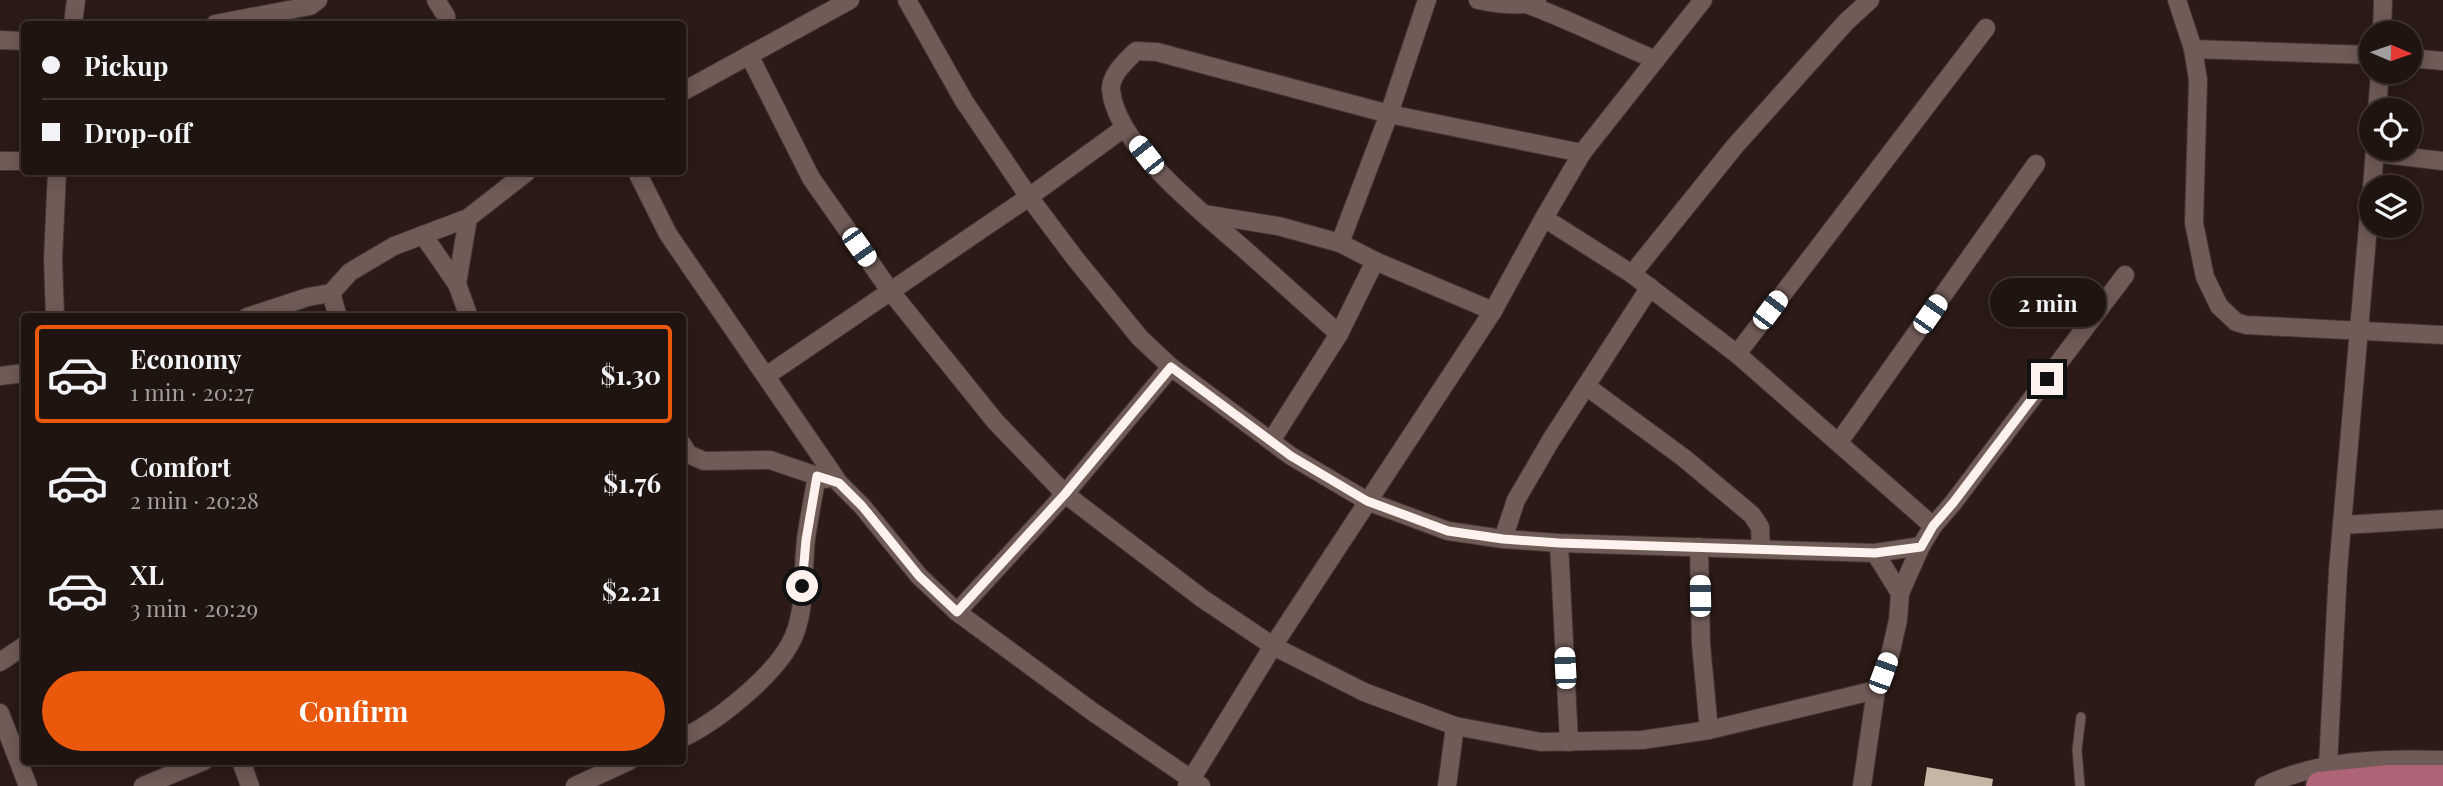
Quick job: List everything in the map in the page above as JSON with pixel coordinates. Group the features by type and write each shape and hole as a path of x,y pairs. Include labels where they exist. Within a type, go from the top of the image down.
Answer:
{"main road":[{"path":"2324,775 2443,779"}],"street":[{"path":"73,21 76,0"},
{"path":"436,0 447,21"},
{"path":"686,90 850,0"},
{"path":"907,0 964,101 1029,197 1140,338 1171,367 1291,456 1367,501 1448,531 1503,539 1875,553 1921,547"},
{"path":"1340,243 1427,0"},
{"path":"1478,0 1495,4 1547,0"},
{"path":"638,175 668,234 839,483 862,506 919,576 957,612 1192,784 1273,646 1493,311 1582,153 1703,0"},
{"path":"1632,274 1735,146 1846,22 1870,0"},
{"path":"2177,0 2193,49 2198,80 2194,223 2205,278 2219,306 2236,322 2246,325 2443,335"},
{"path":"2382,21 2383,0"},
{"path":"228,21 313,2 312,21"},
{"path":"1528,2 1602,38 1656,60"},
{"path":"1737,354 1986,28"},
{"path":"0,40 21,41"},
{"path":"2193,49 2359,55"},
{"path":"1339,334 1175,190 1124,128 1110,87 1120,66 1136,51 1157,52 1388,114 1582,153"},
{"path":"749,55 811,178 891,292 995,421 1065,494 1203,599 1273,646 1364,692 1455,726 1541,741 1569,743 1642,740 1709,730 1876,690"},
{"path":"2422,59 2443,61"},
{"path":"766,376 1029,197 1124,128"},
{"path":"2422,158 2443,161"},
{"path":"0,160 21,161"},
{"path":"1839,442 2036,164"},
{"path":"55,313 57,175"},
{"path":"259,313 308,297 331,293 349,272 394,246 468,218 522,175"},
{"path":"1204,214 1278,226 1340,243 1375,261 1493,311"},
{"path":"457,284 468,218"},
{"path":"1544,218 1632,274 1737,354 1933,526"},
{"path":"423,234 457,284 468,313"},
{"path":"2324,775 2338,570 2367,238"},
{"path":"1271,441 1339,334 1375,261"},
{"path":"1861,786 1876,690 1898,620 1900,593 1921,547 1933,526 2125,275"},
{"path":"1503,539 1516,500 1650,287"},
{"path":"331,293 337,313"},
{"path":"957,612 1065,494 1171,367"},
{"path":"0,376 21,373"},
{"path":"1586,386 1684,457 1752,515 1760,527 1761,549"},
{"path":"686,451 704,461 770,460 839,483"},
{"path":"686,735 738,701 771,670 791,643 801,609 806,540 817,476"},
{"path":"2343,525 2443,519"},
{"path":"1559,543 1569,743"},
{"path":"1699,547 1701,644 1709,730"},
{"path":"1875,553 1900,593"},
{"path":"0,662 21,648"},
{"path":"0,713 28,786"},
{"path":"1447,786 1455,726"},
{"path":"2263,786 2302,771 2324,775 2443,760"},
{"path":"143,786 194,765"},
{"path":"242,765 250,786"},
{"path":"575,786 620,765"}],"lane":[{"path":"2080,786 2077,750 2081,717"}],"building":[{"path":"1927,767 1993,779 1992,786 1924,786"}],"route":[{"path":"802,586 806,540 817,476 839,483 862,506 919,576 957,612 1065,494 1171,367 1291,456 1367,501 1448,531 1559,543 1875,553 1921,547 1933,526 2047,379"}]}
